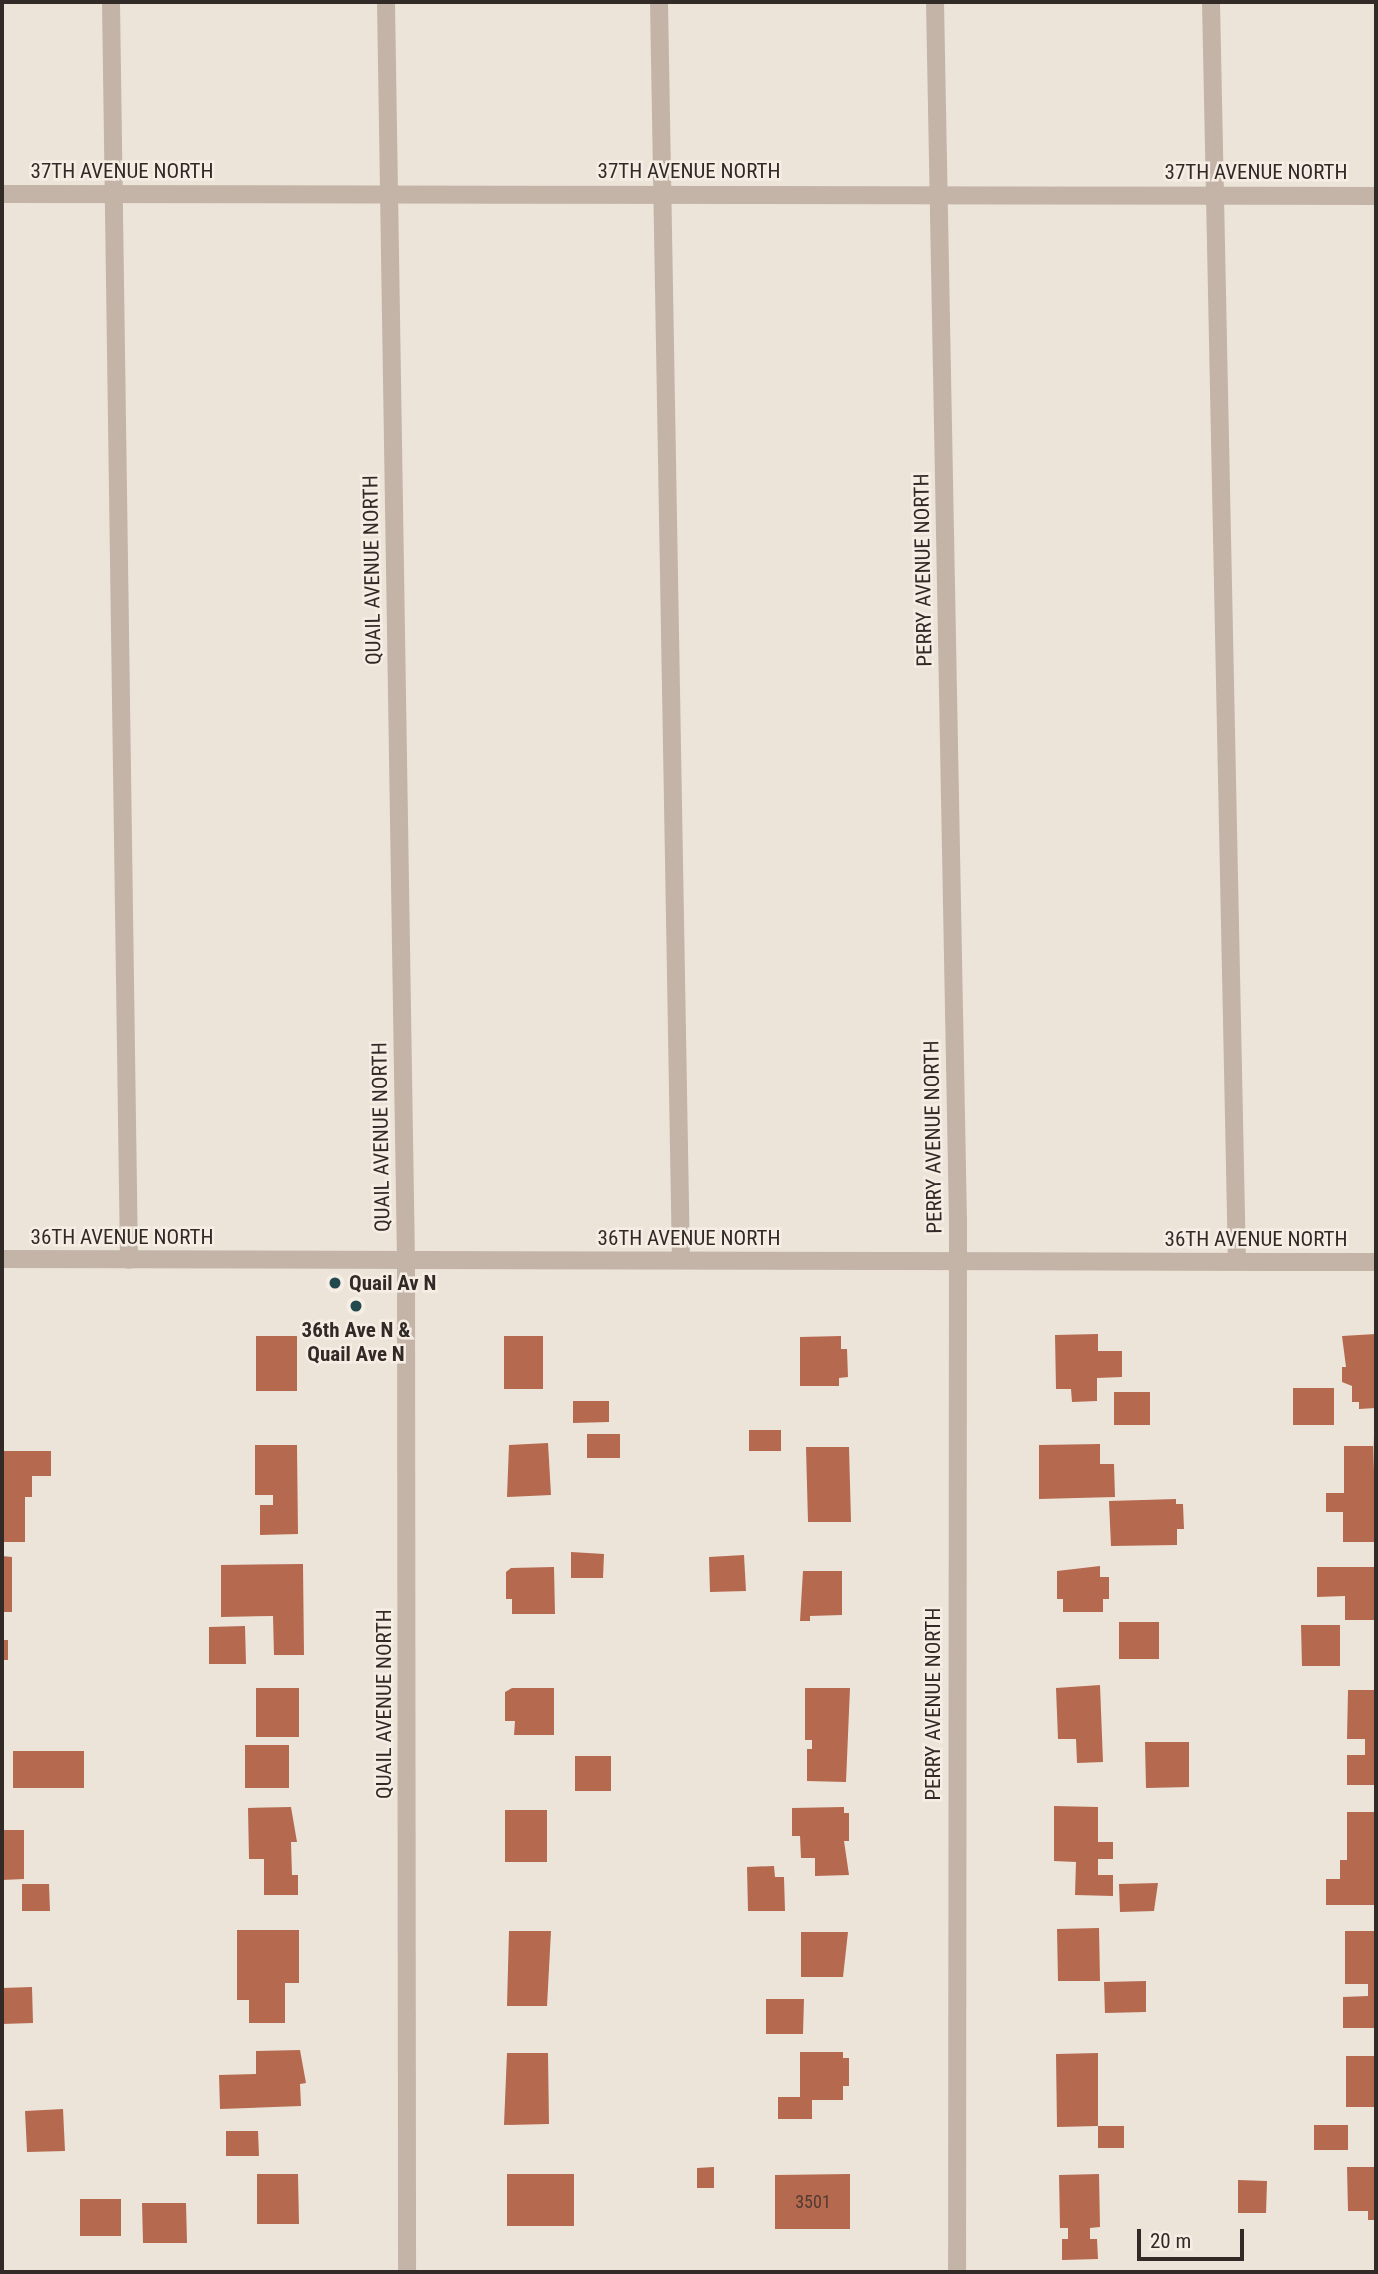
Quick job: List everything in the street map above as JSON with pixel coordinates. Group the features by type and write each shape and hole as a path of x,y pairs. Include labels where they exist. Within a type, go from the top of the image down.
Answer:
{"street":[{"path":"111,2 129,1261"},
{"name":"QUAIL AVENUE NORTH","path":"386,2 406,1261 407,2272"},
{"path":"659,2 681,1261"},
{"name":"PERRY AVENUE NORTH","path":"936,2 956,1261 957,2272"},
{"path":"1211,2 1237,1261"},
{"name":"37TH AVENUE NORTH","path":"2,194 1376,196"},
{"name":"36TH AVENUE NORTH","path":"2,1259 1376,1262"}],"building":[{"path":"1098,1334 1098,1351 1122,1351 1122,1377 1097,1378 1097,1401 1072,1402 1071,1389 1056,1389 1055,1335"},
{"path":"1376,1334 1376,1408 1359,1409 1359,1402 1352,1402 1352,1386 1342,1382 1342,1367 1346,1367 1342,1336"},
{"path":"256,1336 297,1336 297,1391 256,1391"},
{"path":"504,1336 543,1336 543,1389 504,1389"},
{"path":"841,1336 841,1349 847,1349 848,1377 839,1378 839,1386 800,1386 800,1337"},
{"path":"1293,1388 1334,1388 1334,1425 1293,1425"},
{"path":"1114,1392 1150,1392 1150,1425 1114,1425"},
{"path":"573,1401 609,1401 609,1422 573,1423"},
{"path":"749,1430 781,1430 781,1451 749,1451"},
{"path":"587,1434 620,1434 620,1458 587,1458"},
{"path":"1373,1436 1376,1542 1343,1542 1343,1512 1326,1512 1326,1493 1344,1493 1344,1446 1373,1446"},
{"path":"548,1443 551,1495 507,1497 509,1445"},
{"path":"1100,1444 1100,1464 1114,1464 1115,1497 1039,1499 1039,1445"},
{"path":"255,1445 297,1445 298,1534 260,1535 260,1505 273,1505 273,1495 255,1495"},
{"path":"806,1447 849,1447 851,1522 808,1522"},
{"path":"2,1451 51,1451 51,1476 32,1476 32,1497 25,1497 25,1542 2,1542"},
{"path":"1176,1499 1176,1504 1183,1504 1184,1529 1177,1529 1177,1545 1111,1546 1109,1501"},
{"path":"571,1552 604,1554 603,1578 571,1578"},
{"path":"744,1555 746,1591 710,1592 709,1557"},
{"path":"2,1556 12,1557 12,1612 2,1612"},
{"path":"303,1564 304,1655 274,1655 273,1616 221,1617 221,1565"},
{"path":"1100,1566 1100,1577 1109,1577 1109,1599 1103,1599 1103,1612 1063,1612 1063,1599 1057,1599 1057,1571"},
{"path":"554,1567 555,1614 512,1614 512,1599 506,1599 506,1572 511,1568"},
{"path":"1317,1567 1376,1567 1376,1620 1345,1620 1345,1596 1317,1597"},
{"path":"803,1571 842,1571 842,1615 810,1616 810,1621 800,1621"},
{"path":"1119,1622 1159,1622 1159,1659 1119,1659"},
{"path":"1301,1625 1340,1625 1340,1666 1302,1666"},
{"path":"245,1626 246,1664 209,1664 209,1627"},
{"path":"2,1640 8,1640 8,1660 2,1660"},
{"path":"1100,1685 1103,1762 1077,1763 1076,1739 1058,1739 1056,1688"},
{"path":"256,1688 299,1688 299,1737 256,1737"},
{"path":"512,1688 554,1688 554,1735 514,1735 515,1721 505,1721 505,1692"},
{"path":"805,1688 850,1688 846,1782 807,1781 807,1749 812,1749 812,1740 805,1740"},
{"path":"1348,1690 1376,1690 1376,1785 1347,1785 1347,1755 1365,1755 1365,1739 1347,1739"},
{"path":"1145,1742 1189,1742 1189,1787 1146,1788"},
{"path":"245,1745 289,1745 289,1788 245,1788"},
{"path":"13,1751 84,1751 84,1788 13,1788"},
{"path":"575,1756 611,1756 611,1791 575,1791"},
{"path":"1054,1806 1098,1807 1098,1842 1113,1842 1113,1859 1098,1859 1098,1875 1113,1875 1113,1896 1075,1895 1076,1862 1054,1861"},
{"path":"291,1807 297,1842 291,1842 292,1875 298,1875 298,1895 264,1895 264,1859 249,1859 248,1808"},
{"path":"844,1807 844,1813 849,1813 849,1841 844,1841 849,1875 815,1876 815,1858 801,1858 800,1836 792,1836 792,1808"},
{"path":"505,1810 547,1810 547,1862 505,1862"},
{"path":"1347,1812 1376,1812 1376,1905 1326,1905 1326,1879 1340,1879 1340,1860 1347,1860"},
{"path":"2,1830 24,1830 24,1879 2,1880"},
{"path":"774,1866 775,1877 784,1877 785,1911 748,1911 747,1867"},
{"path":"1158,1883 1154,1911 1120,1912 1119,1884"},
{"path":"22,1884 49,1884 50,1911 22,1911"},
{"path":"1099,1928 1100,1981 1058,1981 1057,1929"},
{"path":"237,1930 299,1930 299,1983 285,1983 285,2023 249,2023 249,2000 237,2000"},
{"path":"509,1931 551,1931 547,2006 507,2006"},
{"path":"1345,1931 1376,1931 1376,2028 1343,2028 1343,1997 1368,1996 1368,1984 1345,1984"},
{"path":"801,1932 848,1932 843,1977 801,1977"},
{"path":"1146,1981 1146,2012 1105,2013 1104,1982"},
{"path":"32,1987 33,2023 2,2024 2,1988"},
{"path":"766,1999 804,1999 803,2034 766,2034"},
{"path":"300,2050 306,2083 300,2084 301,2106 220,2109 219,2075 256,2074 256,2051"},
{"path":"800,2052 843,2052 843,2058 849,2058 849,2086 843,2086 843,2100 812,2100 812,2119 778,2119 778,2097 800,2097"},
{"path":"507,2053 548,2053 549,2124 504,2125"},
{"path":"1098,2053 1098,2126 1057,2127 1056,2054"},
{"path":"1346,2056 1376,2056 1376,2107 1346,2107"},
{"path":"63,2109 65,2151 27,2152 25,2111"},
{"path":"1314,2125 1348,2125 1348,2150 1314,2150"},
{"path":"1098,2126 1124,2126 1124,2148 1098,2148"},
{"path":"226,2131 258,2131 259,2156 226,2156"},
{"path":"714,2167 714,2188 697,2188 697,2168"},
{"path":"1347,2167 1376,2167 1376,2220 1368,2220 1368,2211 1348,2211"},
{"path":"257,2174 298,2174 299,2224 257,2224"},
{"path":"507,2174 574,2174 574,2226 507,2226"},
{"path":"850,2174 850,2229 775,2229 775,2175"},
{"path":"1099,2174 1100,2227 1090,2228 1090,2239 1097,2239 1098,2259 1062,2260 1062,2239 1068,2239 1068,2228 1060,2228 1059,2175"},
{"path":"1238,2180 1267,2181 1266,2213 1238,2213"},
{"path":"80,2199 121,2199 121,2236 80,2236"},
{"path":"142,2203 186,2203 187,2243 143,2243"}],"place":[{"name":"Quail Av N","path":"335,1283"},
{"name":"36th Ave N & Quail Ave N","path":"356,1306"}]}
